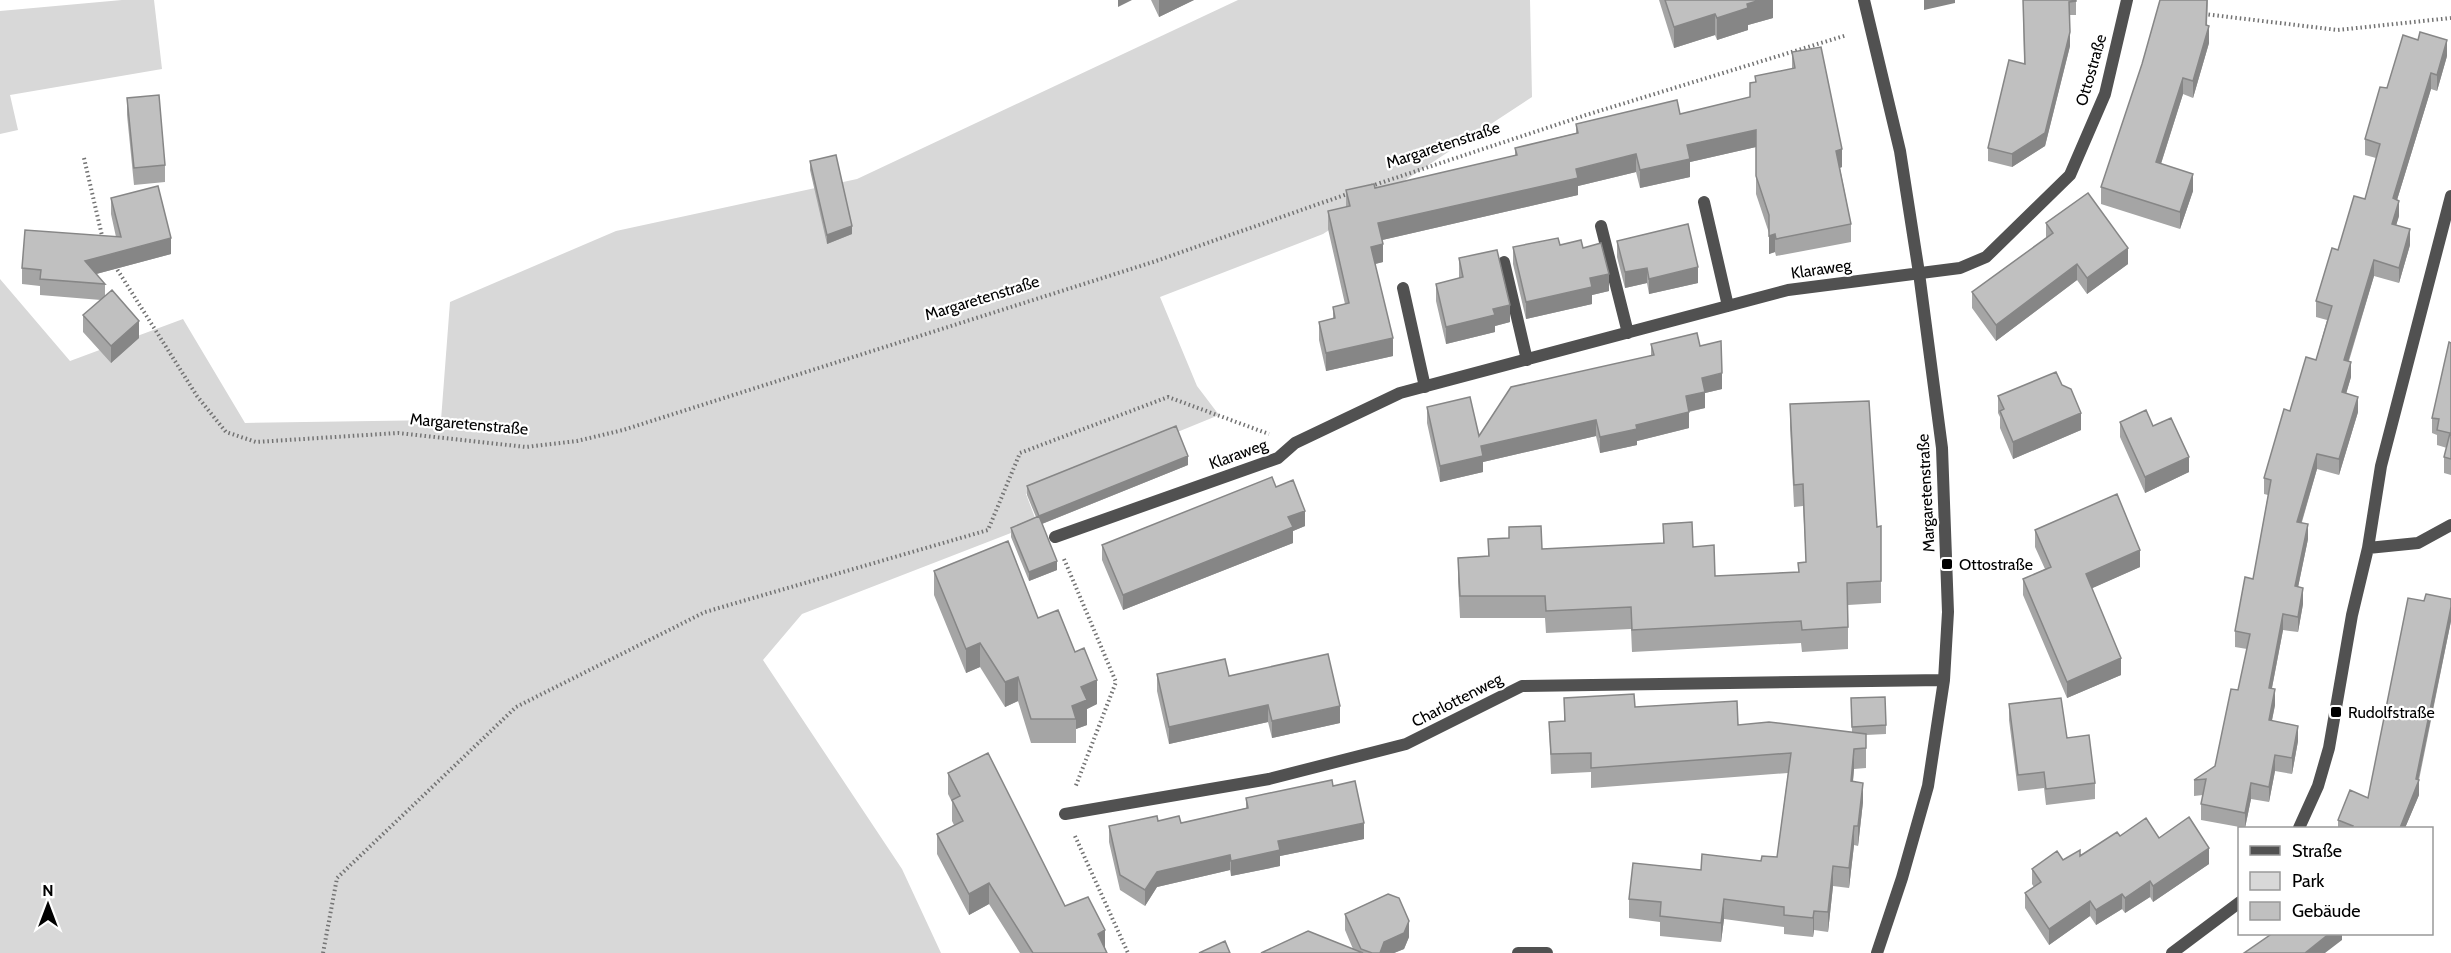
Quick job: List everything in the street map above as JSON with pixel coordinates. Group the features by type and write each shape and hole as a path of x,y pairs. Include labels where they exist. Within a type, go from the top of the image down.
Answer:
{"street":[{"name":"Margaretenstraße","path":"1864,0 1900,151 1920,273 1942,448 1948,612 1944,680 1928,786 1902,878 1877,953"},
{"name":"Ottostraße","path":"1920,273 1960,268 1986,257 2070,175 2105,94 2127,0"},
{"path":"2299,827 2318,786 2329,748 2352,615 2368,548 2381,466 2451,196"},
{"path":"1704,202 1728,306"},
{"path":"1601,226 1628,333"},
{"path":"1504,262 1527,360"},
{"name":"Klaraweg","path":"1054,537 1278,458 1295,443 1400,393 1788,290 1920,273"},
{"path":"1403,288 1425,387"},
{"path":"2368,548 2418,543 2451,525"},
{"name":"Charlottenweg","path":"1065,814 1269,779 1406,744 1522,686 1944,680"},
{"path":"2172,953 2238,904"},
{"path":"1518,953 1547,953"}],"path":[{"path":"2197,13 2338,30 2451,18"},
{"name":"Margaretenstraße","path":"113,262 197,396 226,432 256,442 398,433 526,447 577,441 623,430 1142,265 1586,115 1871,27"},
{"path":"84,158 98,225 105,244"},
{"path":"323,953 337,878 516,707 705,612 988,530 1020,453 1168,397 1295,443"},
{"path":"1054,537 1116,681 1065,814 1128,953"}],"green space":[{"path":"122,0 154,0 162,69 10,95 18,130 0,134 0,11"},
{"path":"1238,0 1530,0 1532,97 1323,234 1160,297 1197,386 1219,415 1026,494 1037,523 802,614 763,660 902,869 941,953 0,953 0,279 70,361 183,319 245,423 441,420 450,302 616,231 857,179"}],"building":[{"path":"1665,0 1760,0 1747,4 1748,8 1717,18 1715,14 1674,27"},
{"path":"2023,0 2076,1 2069,2 2070,32 2045,133 2012,154 1988,148 2009,60 2025,64"},
{"path":"2160,0 2207,0 2206,25 2209,26 2193,81 2183,78 2156,162 2193,174 2180,212 2101,187 2142,64"},
{"path":"2420,32 2447,40 2437,75 2431,73 2393,198 2399,201 2392,224 2410,229 2399,268 2374,260 2344,360 2351,362 2342,392 2358,397 2339,459 2317,454 2297,522 2308,524 2295,586 2303,588 2298,617 2283,614 2269,688 2275,689 2269,720 2298,726 2292,758 2275,755 2269,787 2251,783 2245,813 2201,804 2206,779 2194,780 2215,766 2231,689 2238,690 2250,634 2235,631 2245,577 2253,579 2271,480 2264,478 2284,409 2290,411 2306,357 2316,360 2332,306 2316,301 2332,248 2338,250 2354,196 2365,199 2380,144 2365,139 2380,87 2387,88 2403,35 2418,40"},
{"path":"1821,47 1842,149 1836,151 1851,224 1776,239 1775,234 1769,236 1769,215 1756,176 1756,130 1687,145 1690,159 1640,170 1636,154 1576,169 1578,178 1378,223 1383,244 1371,247 1393,338 1326,353 1319,322 1335,318 1333,307 1349,303 1328,211 1350,206 1346,190 1374,184 1375,188 1517,155 1515,148 1578,133 1576,124 1677,100 1680,114 1750,97 1750,83 1756,82 1755,76 1795,68 1792,52"},
{"path":"159,95 165,165 134,168 127,98"},
{"path":"836,155 852,226 827,235 810,161"},
{"path":"158,186 171,238 85,261 105,284 40,279 41,270 22,268 25,230 121,237 111,198"},
{"path":"2088,193 2128,248 2087,278 2077,264 1996,325 1972,292 2053,233 2046,223"},
{"path":"1688,224 1698,267 1649,279 1647,268 1625,272 1617,241"},
{"path":"1558,238 1560,245 1581,240 1583,248 1601,243 1609,274 1590,278 1592,287 1526,302 1513,247"},
{"path":"1497,250 1510,305 1493,309 1495,315 1446,327 1436,284 1463,277 1459,258"},
{"path":"112,290 139,321 111,346 83,315"},
{"path":"1697,333 1700,346 1721,341 1722,373 1702,378 1705,392 1686,396 1689,412 1636,425 1637,429 1600,437 1596,420 1481,446 1483,456 1440,466 1427,407 1470,397 1479,436 1511,387 1654,355 1651,344"},
{"path":"2449,342 2451,343 2451,459 2444,457 2450,433 2437,430 2439,419 2432,418"},
{"path":"2056,372 2062,385 2071,389 2081,413 2013,442 2000,411 2004,409 1998,396"},
{"path":"1869,401 1877,527 1881,526 1881,581 1847,583 1848,627 1802,630 1801,621 1632,630 1631,607 1546,611 1545,596 1460,596 1458,558 1489,556 1488,539 1509,538 1509,527 1541,526 1542,549 1664,543 1663,524 1692,522 1693,547 1714,545 1715,576 1799,572 1798,563 1806,562 1803,484 1794,485 1790,404"},
{"path":"2146,410 2153,426 2171,418 2189,457 2145,477 2120,422"},
{"path":"1176,426 1188,456 1039,516 1027,486"},
{"path":"1272,477 1276,487 1293,480 1305,511 1288,517 1293,527 1123,595 1102,545"},
{"path":"2117,494 2140,550 2086,574 2121,658 2067,682 2023,579 2051,567 2035,530"},
{"path":"1039,516 1057,561 1029,572 1011,528"},
{"path":"1008,541 1038,618 1058,610 1075,652 1084,648 1097,680 1081,687 1087,700 1072,706 1076,719 1031,719 1018,677 1005,682 980,643 966,649 934,571"},
{"path":"2426,594 2451,599 2451,607 2416,779 2419,780 2400,827 2352,827 2338,820 2350,790 2368,798 2408,598 2424,601"},
{"path":"1328,654 1340,706 1272,721 1268,705 1169,727 1157,674 1225,659 1229,676"},
{"path":"1634,694 1635,707 1737,701 1738,725 1769,722 1866,734 1866,748 1854,749 1851,781 1863,783 1858,826 1854,826 1849,868 1833,866 1828,912 1814,911 1813,918 1784,915 1784,907 1724,899 1721,923 1660,916 1661,902 1629,899 1633,863 1701,870 1702,854 1761,861 1762,856 1777,857 1791,753 1591,768 1591,753 1551,754 1549,722 1565,721 1564,698"},
{"path":"1885,697 1886,725 1852,727 1851,698"},
{"path":"2061,698 2067,738 2089,735 2095,783 2046,789 2044,772 2018,775 2009,704"},
{"path":"988,753 1065,906 1088,897 1105,930 1098,934 1107,953 1033,953 989,883 969,894 937,834 963,821 952,800 960,796 948,773"},
{"path":"1332,780 1333,786 1355,781 1364,823 1278,841 1280,850 1231,861 1230,855 1157,872 1145,890 1120,875 1109,826 1157,816 1158,821 1179,816 1181,823 1248,808 1246,798"},
{"path":"2189,817 2209,848 2153,886 2150,881 2125,898 2122,894 2096,910 2090,901 2049,929 2025,893 2041,882 2032,869 2057,851 2063,860 2080,850 2080,856 2117,832 2120,836 2146,818 2159,838"},
{"path":"1388,894 1399,898 1409,921 1404,933 1384,942 1380,953 1361,949 1345,914"},
{"path":"1308,931 1363,953 1261,953"},
{"path":"2270,935 2328,935 2305,953 2244,953"},
{"path":"1225,941 1230,953 1199,953"}],"place":[{"name":"Ottostraße","path":"1947,564"},
{"name":"Rudolfstraße","path":"2336,712"}]}
